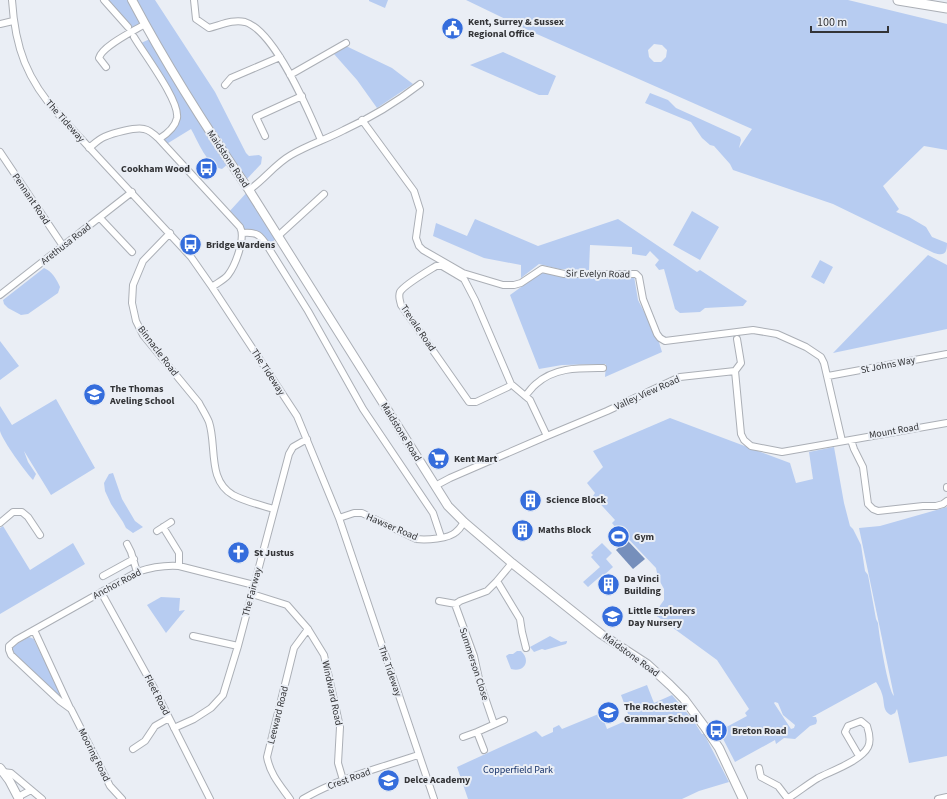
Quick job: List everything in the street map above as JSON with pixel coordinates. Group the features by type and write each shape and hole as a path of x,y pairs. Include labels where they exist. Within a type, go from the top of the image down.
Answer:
{"highway":[{"path":"898,0 947,8"}],"main road":[{"name":"Maidstone Road","path":"132,0 214,140 249,190 448,506 464,522 512,563 602,634 646,664 670,685 691,707 719,748 742,799"},
{"path":"2,770 18,798"}],"street":[{"name":"The Tideway","path":"12,0 13,22 20,54 39,91 191,257 294,412 339,518 434,799"},
{"path":"104,0 128,27"},
{"path":"194,0 196,19 209,28 233,21 245,22 258,30 280,57 302,96 322,140"},
{"path":"0,24 13,22"},
{"path":"106,67 100,58 100,53 113,43 145,24"},
{"path":"134,37 165,86 177,109 175,124 171,130 160,139"},
{"path":"290,75 346,43"},
{"path":"225,85 231,78 280,57"},
{"path":"249,190 256,186 273,168 290,155 345,130 405,95 420,84"},
{"path":"265,136 256,117 302,96"},
{"name":"Sir Evelyn Road","path":"362,120 414,190 420,209 416,236 419,246 423,250 463,273 510,285 523,282 541,269 564,274 635,274 639,276 643,298 657,333 663,340 678,340 752,330 775,334 795,342 821,357 824,363 842,440"},
{"path":"90,148 105,136 138,128 145,129 160,139 240,227 243,233 242,242 228,275 212,287"},
{"name":"Pennant Road","path":"0,152 63,246"},
{"name":"Arethusa Road","path":"0,295 132,192"},
{"path":"278,236 324,194"},
{"path":"100,218 132,252"},
{"name":"Maidstone Road","path":"243,233 256,234 268,247 312,318 363,409 433,513 441,537"},
{"name":"Binnacle Road","path":"170,234 143,261 136,277 133,285 132,303 136,321 143,335 199,403 205,414 209,422 212,436 217,479 232,494 242,499 274,509"},
{"name":"Trevale Road","path":"512,384 476,402 469,402 401,304 398,297 400,291 405,286 436,266 442,266 464,279 475,300 512,384 530,400 547,436"},
{"path":"737,339 741,363 735,371 741,434 744,440 751,446 782,452 842,440"},
{"name":"St Johns Way","path":"828,376 947,354"},
{"path":"525,396 536,384 552,374 572,368 603,368"},
{"name":"Valley View Road","path":"434,486 600,414 680,377 735,371"},
{"name":"Mount Road","path":"842,440 852,440 947,423"},
{"name":"The Fairway","path":"174,728 194,719 211,708 223,695 238,646 290,451 294,446 307,440"},
{"path":"852,440 855,451 863,466 867,500 869,506 873,509 878,511 935,506 947,501"},
{"path":"0,523 13,512 22,512 28,517 40,535"},
{"name":"Hawser Road","path":"339,518 354,513 362,513 416,538 424,540 454,534 464,522"},
{"path":"171,522 160,529 178,553 179,566"},
{"path":"128,544 138,572"},
{"path":"103,576 134,559"},
{"path":"440,601 456,604 460,601 487,591 512,563"},
{"name":"Anchor Road","path":"13,642 138,572 152,567 166,565 179,566 254,585"},
{"path":"497,581 520,619 526,648"},
{"name":"Fleet Road","path":"101,592 154,688 210,799"},
{"name":"Windward Road","path":"252,594 287,605 308,629 324,655 340,727 338,763 343,780"},
{"name":"Summerson Close","path":"456,604 474,656 480,683 494,724"},
{"name":"Leeward Road","path":"290,799 269,768 267,757 294,648 308,629"},
{"name":"Mooring Road","path":"34,630 71,709 110,786 122,799"},
{"path":"193,636 238,646"},
{"name":"Mooring Road","path":"13,642 8,648 11,655 60,701 71,709"},
{"path":"133,748 144,741 155,726 169,718"},
{"path":"463,737 504,720"},
{"path":"759,768 760,776 778,786 788,799 818,778 842,767 859,756 867,749 870,742 867,726 861,721 848,726 845,732 859,756"},
{"path":"477,732 484,750"},
{"name":"Crest Road","path":"303,799 343,780 418,755"},
{"path":"2,770 11,773 42,799"},
{"path":"18,798 31,790"},
{"path":"938,799 947,797"}],"green space":[{"path":"104,0 155,0 215,92 246,153 249,156 259,155 262,157 261,164 246,180 229,163 222,169 212,163 207,158 191,129 165,145 159,139 171,130 177,109 139,44 152,38 145,25 132,31"},
{"path":"369,0 388,0 385,8"},
{"path":"466,0 848,0 947,24 947,150 924,146 883,186 899,209 896,212 909,217 926,227 932,237 947,243 946,252 943,254 934,253 833,204 733,170 730,164 714,146 710,145 702,138 691,122 645,103 650,93 668,100 676,108 740,137 741,140 739,148 752,129 530,31","holes":["654,44 662,45 667,50 666,57 661,62 654,62 649,57 648,50"]},
{"path":"346,46 392,68 413,84 377,108 357,80 334,54"},
{"path":"503,52 556,76 548,95 539,95 470,65"},
{"path":"249,190 278,236 268,247 262,239 243,233 228,213"},
{"path":"692,211 719,227 700,260 673,245"},
{"path":"475,219 538,246 618,219 697,272 700,270 747,301 743,306 705,308 700,312 680,313 675,309 664,269 659,270 655,265 659,260 650,251 646,256 632,254 632,247 590,245 589,270 559,269 539,264 521,278 521,265 484,258 433,236 436,223 467,236"},
{"path":"928,255 947,265 947,329 833,353"},
{"path":"820,260 833,267 824,284 811,277"},
{"path":"44,268 52,273 60,287 58,293 28,314 21,315 4,304 3,300"},
{"path":"542,272 634,276 638,300 658,339 662,352 605,377 606,364 562,365 539,369 510,295"},
{"path":"0,341 19,366 0,380"},
{"path":"56,399 95,468 51,495 24,451 28,462 36,474 33,480 5,442 0,431 0,406 12,425"},
{"path":"670,418 790,463 796,483 813,479 809,452 834,447 844,503 850,526 861,545 865,571 868,575 878,623 889,684 894,696 859,528 880,526 947,507 947,756 909,763 897,709 895,713 891,715 886,711 882,692 876,682 812,717 816,717 816,724 810,726 795,739 784,738 776,744 775,740 735,762 719,731 747,716 745,713 749,709 717,660 654,614 664,600 664,589 658,578 656,568 618,528 616,528 612,523 615,520 593,496 595,493 587,483 603,467 593,451","holes":["774,703 778,703 783,715 795,725 794,728 791,729"]},
{"path":"113,473 122,499 135,521 143,527 133,533 126,528 105,491 104,483 109,474"},
{"path":"3,526 30,570 73,543 85,564 0,614 0,528"},
{"path":"602,543 612,553 606,559 613,567 588,587 583,582 600,567 591,557 593,555 591,553"},
{"path":"161,597 180,598 179,611 185,610 166,633 147,605"},
{"path":"550,636 561,642 567,642 566,644 534,652 530,647"},
{"path":"29,637 34,639 62,698 12,652 11,647"},
{"path":"517,651 521,651 526,658 526,662 523,667 516,670 511,669 506,656"},
{"name":"Copperfield Park","path":"647,685 654,703 672,695 693,720 702,734 704,734 729,782 699,791 682,799 468,799 457,767 536,731 542,737 553,732 553,728 559,725 562,729 601,713 607,729 630,719 621,695"}],"shaded area":[{"path":"627,540 645,559 633,569 616,550"}],"place":[{"name":"Kent, Surrey & Sussex Regional Office","path":"453,28"},
{"name":"Cookham Wood","path":"206,169"},
{"name":"Bridge Wardens","path":"190,245"},
{"name":"The Thomas Aveling School","path":"94,395"},
{"name":"Kent Mart","path":"439,459"},
{"name":"Science Block","path":"530,500"},
{"name":"Maths Block","path":"523,530"},
{"name":"Gym","path":"619,537"},
{"name":"St Justus","path":"238,553"},
{"name":"Da Vinci Building","path":"608,585"},
{"name":"Little Explorers Day Nursery","path":"612,617"},
{"name":"The Rochester Grammar School","path":"608,713"},
{"name":"Breton Road","path":"717,731"},
{"name":"Delce Academy","path":"388,780"}]}
